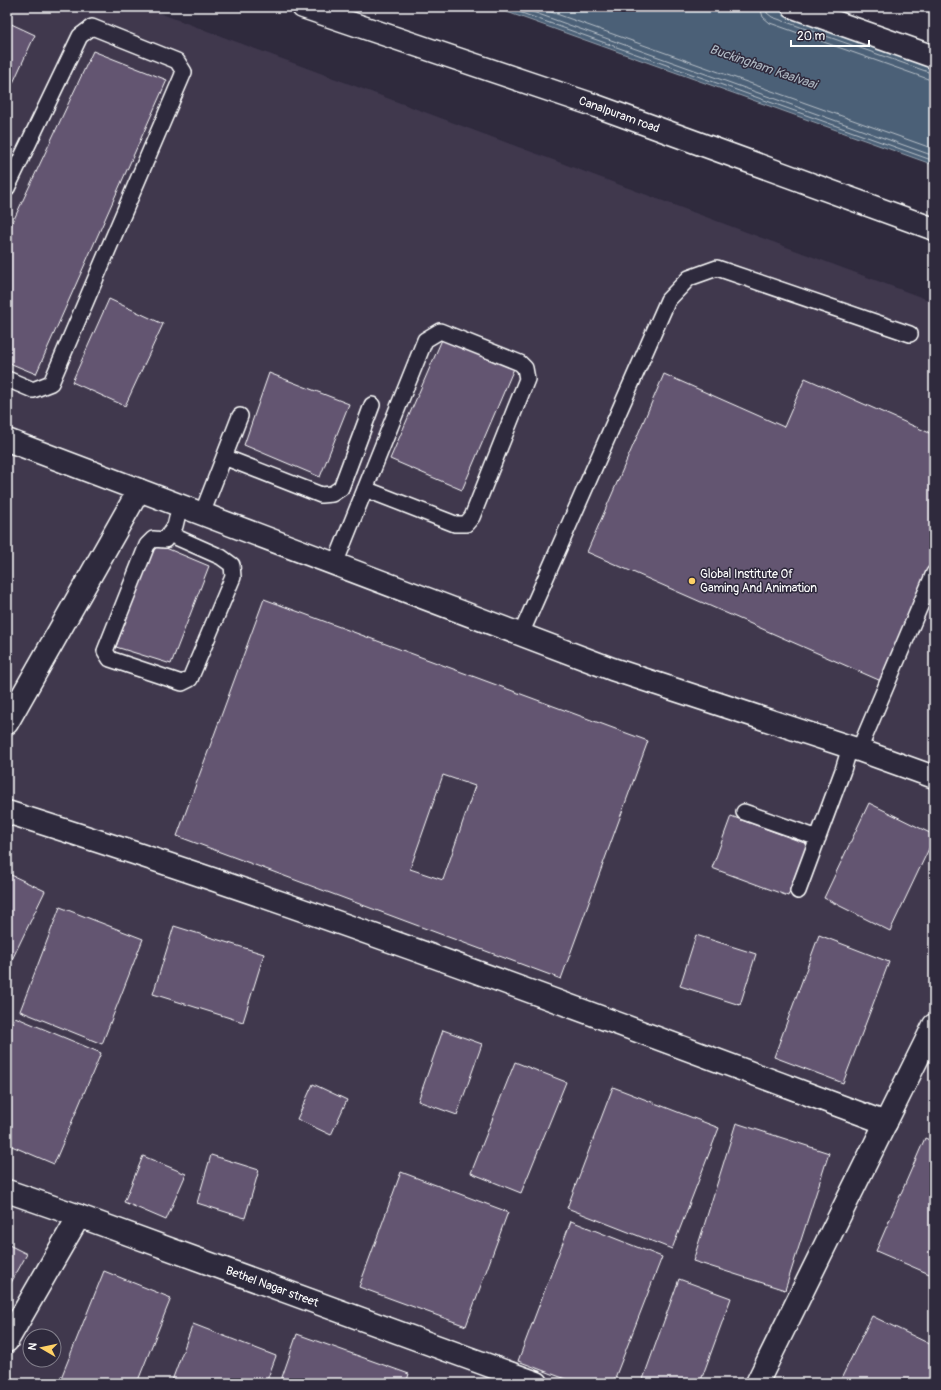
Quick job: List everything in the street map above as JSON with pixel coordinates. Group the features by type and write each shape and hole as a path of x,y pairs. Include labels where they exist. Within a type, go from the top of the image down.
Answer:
{"street":[{"name":"Canalpuram road","path":"303,7 588,103 934,229"},
{"path":"793,7 934,57"},
{"path":"7,440 612,669 934,777"},
{"path":"7,723 139,490"},
{"path":"7,812 96,840 425,953 886,1123"},
{"path":"757,1383 934,1025"},
{"name":"Bethel Nagar street","path":"7,1191 537,1383"},
{"path":"7,1341 79,1216"}],"lane":[{"path":"7,188 80,36 92,27 177,61 184,72 51,383 33,390 7,378"},
{"path":"521,634 668,300 689,278 717,268 910,334"},
{"path":"335,564 365,489 425,340 440,331 520,363 525,368 527,379 472,517 466,524 455,524 365,489"},
{"path":"224,457 321,495 332,494 341,488 372,405"},
{"path":"202,514 240,416"},
{"path":"169,534 221,557 232,565 233,577 190,679 182,683 110,660 105,652 147,545 153,539 165,540 169,534 175,526 180,505"},
{"path":"798,891 843,770 934,573"},
{"path":"744,812 818,838"}],"shaded area":[{"path":"7,7 143,7 934,302 934,1383 7,1383"}],"water":[{"name":"Buckingham Kaalvaai","path":"493,7 770,7 934,65 934,165"}],"building":[{"path":"7,22 35,35 7,96"},
{"path":"93,51 167,80 36,374 7,362 7,234"},
{"path":"109,299 163,324 125,406 72,382"},
{"path":"444,335 515,366 462,490 390,459"},
{"path":"269,373 349,404 320,477 244,445"},
{"path":"664,374 784,427 805,378 934,435 934,561 881,681 587,552"},
{"path":"154,543 209,566 171,664 116,647"},
{"path":"264,599 648,741 561,979 177,836","holes":["443,775 475,786 443,880 410,869"]},
{"path":"7,644 11,646 7,654"},
{"path":"869,803 934,835 934,838 890,931 824,898"},
{"path":"731,816 807,844 788,896 712,868"},
{"path":"7,873 45,891 7,970"},
{"path":"60,907 143,939 102,1044 20,1011"},
{"path":"174,926 264,954 243,1022 153,994"},
{"path":"696,935 756,954 740,1005 680,986"},
{"path":"819,935 889,962 843,1083 774,1057"},
{"path":"15,1017 101,1053 54,1164 7,1144 7,1037"},
{"path":"443,1030 482,1044 457,1115 418,1101"},
{"path":"515,1062 566,1082 521,1193 471,1173"},
{"path":"313,1084 347,1100 331,1135 297,1119"},
{"path":"613,1087 719,1128 672,1249 567,1208"},
{"path":"736,1123 829,1153 785,1290 693,1261"},
{"path":"925,1138 934,1142 934,1276 876,1251"},
{"path":"211,1155 259,1170 245,1218 197,1203"},
{"path":"143,1156 186,1174 166,1220 124,1202"},
{"path":"401,1172 508,1212 466,1326 359,1287"},
{"path":"571,1221 662,1257 613,1383 576,1383 518,1361"},
{"path":"7,1244 27,1254 7,1290"},
{"path":"104,1271 171,1298 137,1383 59,1383"},
{"path":"679,1279 731,1298 700,1383 644,1383 642,1382"},
{"path":"872,1316 934,1346 934,1372 929,1383 839,1383"},
{"path":"193,1324 276,1356 266,1383 171,1383"},
{"path":"297,1334 409,1374 406,1383 280,1383"}],"place":[{"name":"Global Institute Of Gaming And Animation","path":"692,581"}]}
